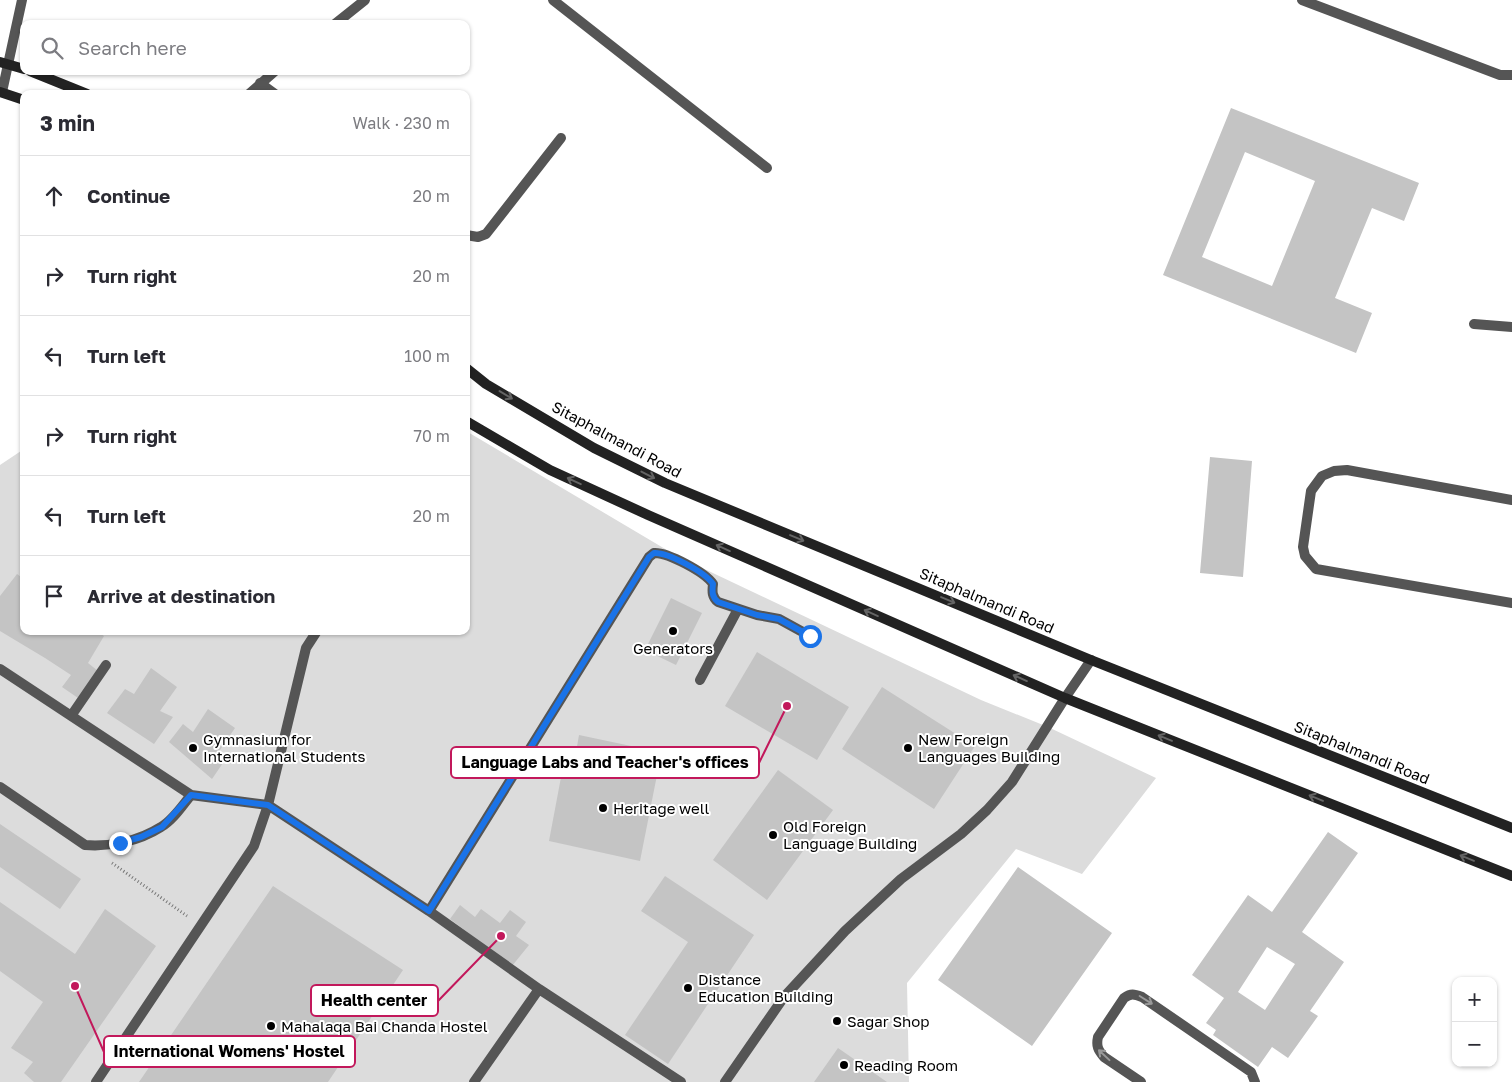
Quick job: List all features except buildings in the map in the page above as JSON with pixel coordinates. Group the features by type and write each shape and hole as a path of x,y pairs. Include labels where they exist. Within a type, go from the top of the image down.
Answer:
{"main road":[{"path":"4,63 20,68"},
{"path":"40,75 77,90"},
{"path":"1,92 20,99"},
{"name":"Sitaphalmandi Road","path":"470,371 486,384 594,448 665,483 1091,660 1512,828"},
{"path":"470,423 550,470 1065,698 1512,876"}],"street":[{"path":"1,92 4,63 22,0"},
{"path":"340,20 365,0"},
{"path":"553,0 767,168"},
{"path":"1302,0 1500,75 1512,75"},
{"path":"253,90 270,75"},
{"path":"260,83 270,90"},
{"path":"470,236 478,237 486,234 561,138"},
{"path":"1474,324 1512,327"},
{"path":"1512,500 1347,470 1334,471 1322,476 1311,491 1303,547 1305,556 1316,569 1512,603"},
{"path":"429,911 649,557 654,553 665,554 707,576 713,584 712,592 718,602 757,615 779,619 810,636"},
{"path":"700,680 738,609"},
{"path":"96,1082 254,846 268,805 306,648 314,635"},
{"path":"725,1082 784,997 846,930 900,878 961,834 987,810 1012,782 1091,660"},
{"path":"70,716 106,665"},
{"path":"0,669 191,795 268,805 429,911 539,989 681,1082"},
{"path":"0,787 85,844 101,846 120,843 162,827 191,795"},
{"path":"474,1082 539,989"},
{"path":"1141,1082 1104,1057 1099,1052 1096,1044 1098,1037 1124,998 1129,994 1142,997 1252,1072 1255,1082"}],"path":[{"path":"85,844 201,926"}],"shaded area":[{"path":"470,433 677,556 981,700 1048,727 1156,778 1082,874 1016,849 907,983 909,1082 0,1082 0,465 20,452 20,635 470,635"}],"place":[{"name":"Generators","path":"673,631"},
{"name":"Language Labs and Teacher's offices","path":"787,706"},
{"name":"Gymnasium for International Students","path":"193,748"},
{"name":"New Foreign Languages Building","path":"908,748"},
{"name":"Heritage well","path":"603,808"},
{"name":"Old Foreign Language Building","path":"773,835"},
{"name":"Health center","path":"501,936"},
{"name":"International Womens' Hostel","path":"75,986"},
{"name":"Distance Education Building","path":"688,988"},
{"name":"Sagar Shop","path":"837,1021"},
{"name":"Mahalaqa Bai Chanda Hostel","path":"271,1026"},
{"name":"Reading Room","path":"844,1065"}],"route":[{"path":"120,843 141,837 162,827 191,795 268,805 429,911 649,557 654,553 665,554 707,576 713,584 712,592 718,602 757,615 779,619 810,636"}]}
